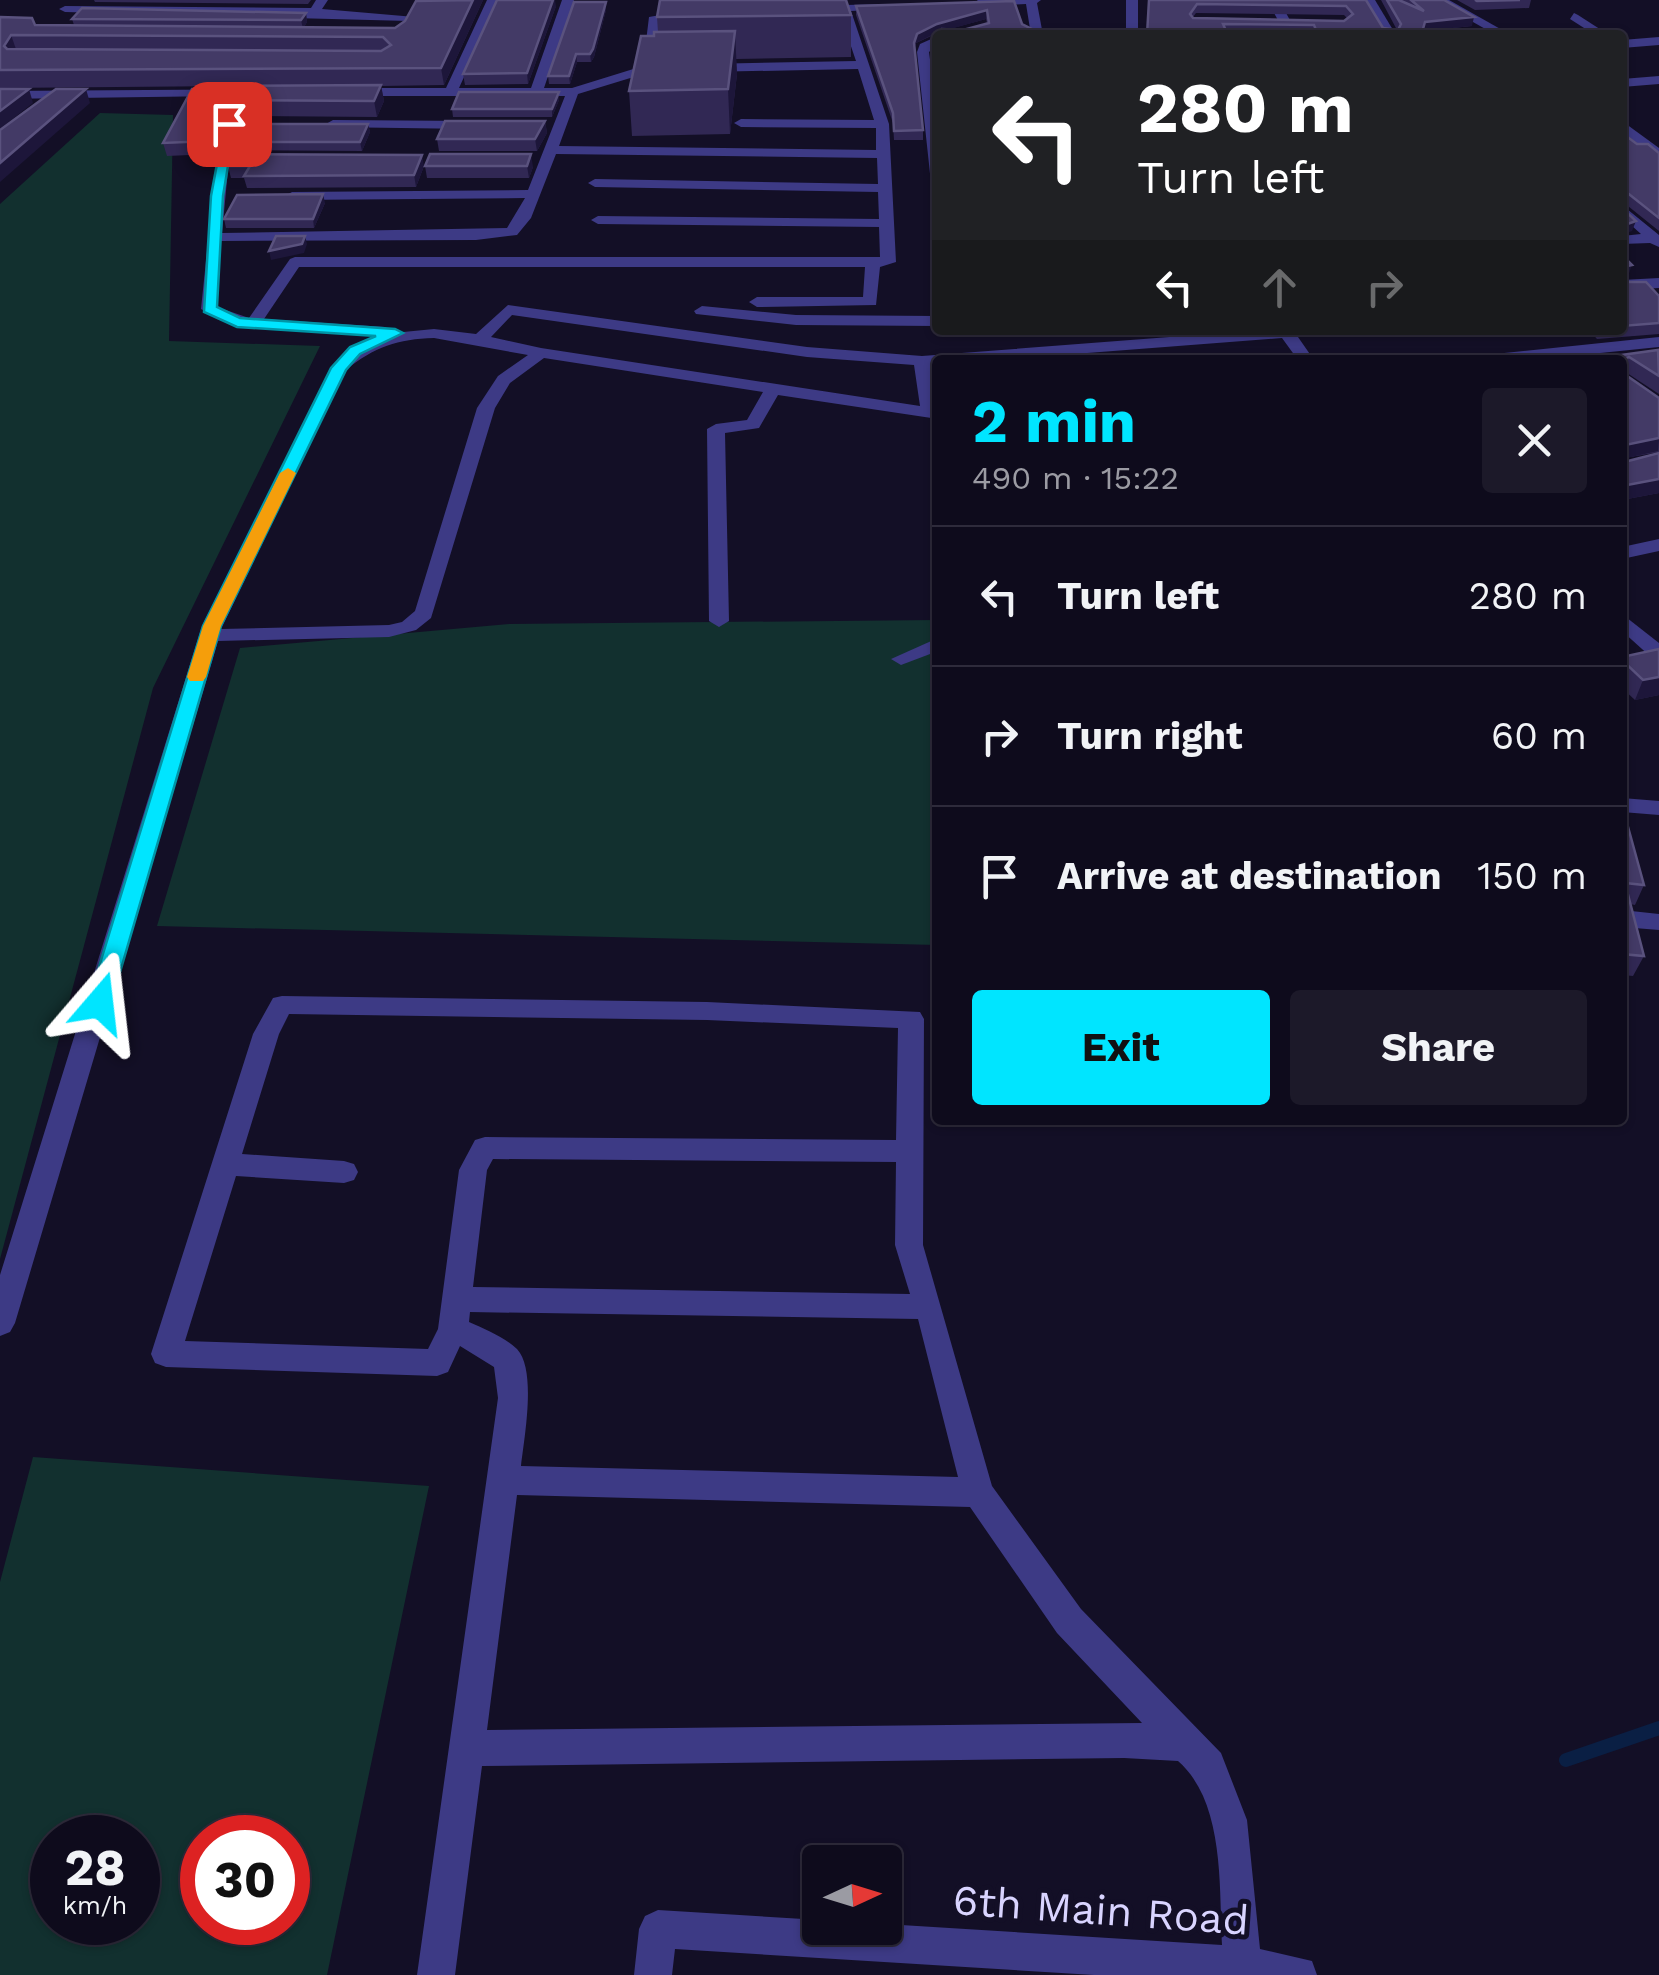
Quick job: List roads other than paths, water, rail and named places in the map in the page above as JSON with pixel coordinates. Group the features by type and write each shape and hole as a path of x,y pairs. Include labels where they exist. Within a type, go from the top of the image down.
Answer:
{"street":[{"path":"451,92 493,0"},
{"path":"536,92 568,0"},
{"path":"957,4 978,9 1033,0 1036,30"},
{"path":"1132,0 1132,30"},
{"path":"1273,0 1289,30"},
{"path":"1369,0 1387,30"},
{"path":"1440,0 1495,30"},
{"path":"65,9 318,6 406,22 419,1"},
{"path":"190,23 203,5"},
{"path":"253,323 294,262 888,262 882,124 844,8 900,6"},
{"path":"649,68 653,19 672,13 711,12"},
{"path":"1574,18 1595,30"},
{"path":"1267,22 1304,22"},
{"path":"1627,44 1659,41"},
{"path":"932,42 923,52 932,131"},
{"path":"697,68 863,66"},
{"path":"327,92 574,92 649,68 681,68"},
{"path":"366,92 375,76"},
{"path":"1627,83 1659,80"},
{"path":"0,95 138,88 288,92"},
{"path":"229,92 209,309 222,318 480,339 541,353 932,414"},
{"path":"214,237 499,235 520,226 564,125 574,92"},
{"path":"43,106 57,94"},
{"path":"742,122 882,124"},
{"path":"229,124 248,124"},
{"path":"321,124 488,125"},
{"path":"544,125 564,125"},
{"path":"1627,129 1659,131"},
{"path":"1627,129 1659,155"},
{"path":"530,159 550,154 883,154"},
{"path":"222,158 241,158"},
{"path":"595,184 884,188"},
{"path":"275,196 534,194"},
{"path":"217,196 236,196"},
{"path":"1627,215 1656,241"},
{"path":"598,220 886,223"},
{"path":"1627,240 1656,241"},
{"path":"742,301 870,302 873,262"},
{"path":"1627,285 1659,283"},
{"path":"480,339 508,310 807,352 932,360"},
{"path":"702,312 814,320 932,320"},
{"path":"0,1323 209,635 339,368 355,350 395,333"},
{"path":"974,355 1174,335"},
{"path":"1533,355 1659,342"},
{"path":"209,635 389,631 408,626 424,614 486,408 504,380 541,353"},
{"path":"922,361 932,405"},
{"path":"719,622 716,429 753,424 773,388"},
{"path":"1627,551 1659,545"},
{"path":"1627,624 1655,647"},
{"path":"900,658 932,646"},
{"path":"1627,802 1659,808"},
{"path":"1627,919 1659,922"},
{"path":"910,1151 486,1148 473,1170 455,1314 437,1363 166,1354 266,1034 282,1005 708,1011 911,1019 910,1151 909,1244 978,1492 1070,1622 1212,1766 1231,1833 1243,1970"},
{"path":"225,1164 344,1172"},
{"path":"455,1314 929,1306"},
{"path":"436,1975 513,1398 508,1360 480,1340 455,1314"},
{"path":"503,1480 978,1492"},
{"path":"467,1748 1124,1740 1189,1746"},
{"name":"6th Main Road","path":"653,1975 658,1929 1298,1975"}],"waterway":[{"path":"1566,1760 1659,1728"}]}
